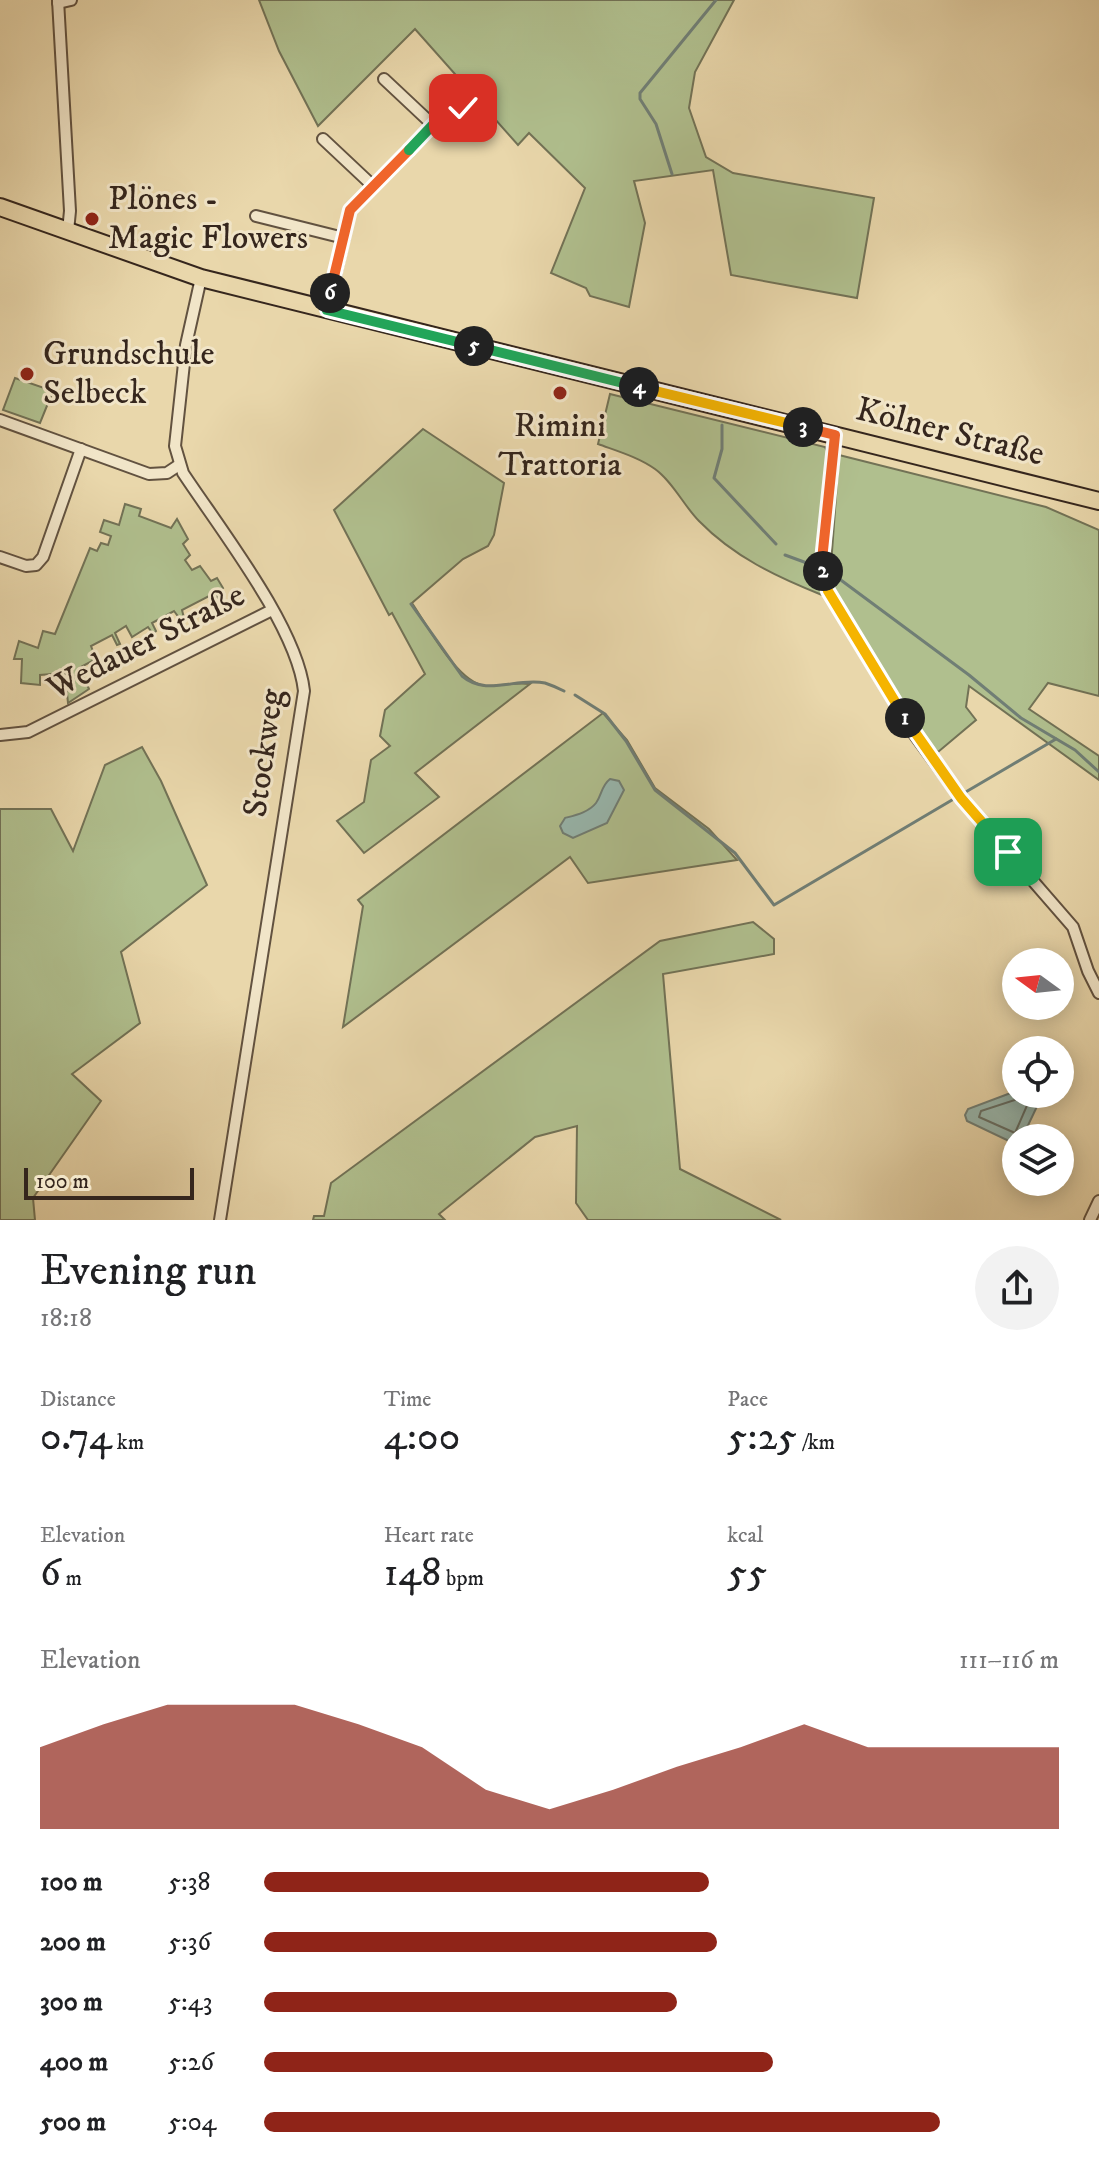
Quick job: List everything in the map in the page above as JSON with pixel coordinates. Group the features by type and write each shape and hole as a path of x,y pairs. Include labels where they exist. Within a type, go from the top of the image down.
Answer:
{"main road":[{"name":"Kölner Straße","path":"0,207 201,278 1099,501"}],"street":[{"path":"68,231 70,211 58,2 71,0"},
{"path":"384,79 433,125"},
{"path":"327,310 350,210 446,111 463,108"},
{"path":"323,139 373,186"},
{"path":"256,216 344,238"},
{"name":"Stockweg","path":"201,278 183,362 175,446 179,465 272,610 298,661 304,691 220,1220"},
{"path":"0,420 158,475 179,465"},
{"path":"835,435 822,560 828,591 912,731 961,798 1073,927 1099,993"},
{"path":"0,557 26,566 36,565 43,557 81,449"},
{"name":"Wedauer Straße","path":"0,735 28,732 272,610"},
{"path":"1090,1220 1099,1201"}],"green space":[{"path":"259,0 734,0 695,72 689,108 706,157 733,173 874,198 857,298 731,275 713,170 634,181 645,223 629,307 590,296 586,288 551,273 585,188 529,133 518,145 415,29 318,126 279,51"},
{"path":"15,378 53,391 40,423 3,410"},
{"path":"610,394 825,447 829,455 817,569 822,595 741,555 699,521 655,469 598,444"},
{"path":"423,429 504,483 494,535 488,546 463,559 412,603 454,665 475,683 486,686 530,684 415,773 439,797 364,853 337,821 364,802 371,760 390,746 380,736 385,710 425,674 392,613 389,615 334,510"},
{"path":"839,455 1046,507 1099,530 1099,696 1048,683 1029,709 1099,756 1099,780 969,686 966,707 976,720 938,752 929,744 837,598 830,579"},
{"path":"125,504 141,509 139,516 171,528 177,519 188,539 183,544 190,555 185,560 192,570 200,566 211,581 217,578 223,588 216,594 218,599 213,602 209,596 182,610 184,618 180,619 174,611 152,623 156,631 153,634 148,627 132,637 126,626 115,633 120,644 117,645 112,635 91,646 96,659 79,668 89,689 68,703 65,673 40,675 40,685 21,683 22,659 14,659 19,641 38,648 43,631 55,634 90,548 97,551 101,543 108,545 111,536 100,532 104,520 119,525"},
{"path":"603,713 627,740 655,788 709,829 737,860 588,883 570,857 343,1027 363,906 358,900"},
{"path":"142,747 161,781 207,885 121,952 140,1023 72,1074 101,1101 33,1198 35,1220 0,1220 0,809 51,809 73,851 105,765"},
{"path":"753,922 774,939 774,954 663,974 680,1169 781,1220 588,1220 576,1203 577,1126 535,1137 439,1214 445,1220 313,1220 314,1216 324,1216 331,1183 660,941"}],"water":[{"path":"610,779 619,781 624,790 607,823 573,838 563,833 560,826 565,818 593,806"},
{"path":"1002,1096 1002,1108 1036,1108 1029,1124 1002,1124 1002,1138 967,1121 965,1115 968,1109"}],"waterway":[{"path":"672,174 656,124 640,99 640,93 716,0"},
{"path":"722,425 722,449 714,478 776,544"},
{"path":"785,555 815,566"},
{"path":"830,572 969,675 1021,718 1075,750 1099,772"},
{"path":"411,604 462,676 472,682 492,686 545,683 564,691"},
{"path":"575,695 605,714 626,741 655,790 735,853 774,905 952,800"},
{"path":"964,793 1056,739"}],"place":[{"name":"Plönes - Magic Flowers","path":"92,219"},
{"name":"Grundschule Selbeck","path":"27,374"},
{"name":"Rimini Trattoria","path":"560,393"}],"route":[{"path":"463,108 446,111 350,210 327,310 835,435 822,560 828,591 912,731 961,798 1008,852"}]}
